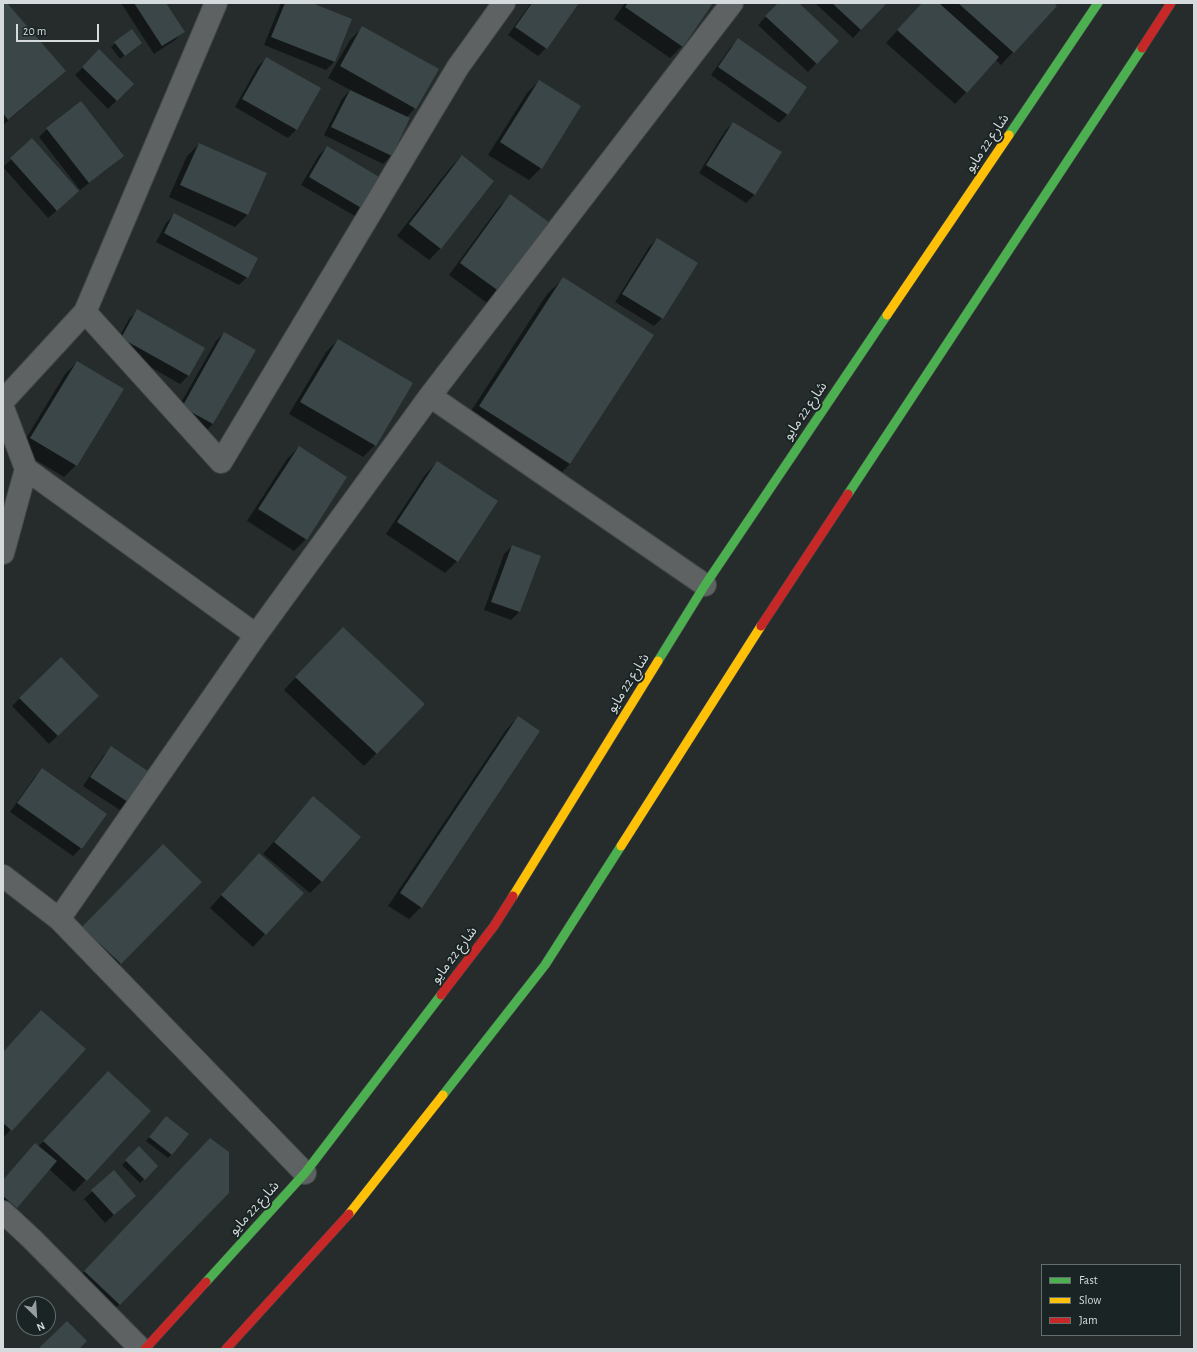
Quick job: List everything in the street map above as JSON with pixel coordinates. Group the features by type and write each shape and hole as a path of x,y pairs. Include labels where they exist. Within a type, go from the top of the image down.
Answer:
{"main road":[{"name":"شارع 22 مايو","path":"145,1349 305,1173 494,926 705,584 1098,3"},
{"path":"226,1349 350,1213 545,965 760,628 1171,3"}],"street":[{"path":"3,401 85,312 216,3"},
{"path":"85,312 221,462 458,67 504,3"},
{"path":"59,919 256,635 430,396 732,3"},
{"path":"430,396 705,584"},
{"path":"3,408 26,469 256,635"},
{"path":"3,553 26,469"},
{"path":"3,876 59,919 305,1173"},
{"path":"3,1212 32,1239 141,1349"}],"building":[{"path":"3,3 7,3 66,71 8,120 3,113"},
{"path":"134,3 166,3 185,32 162,46"},
{"path":"285,3 312,3 352,19 335,62 271,37"},
{"path":"532,3 579,3 547,49 515,27"},
{"path":"628,3 713,3 683,47 625,7"},
{"path":"778,3 799,3 839,41 817,64 765,16"},
{"path":"832,3 887,3 861,30"},
{"path":"922,3 939,3 999,57 967,93 897,30"},
{"path":"958,3 1054,3 1057,6 1014,53"},
{"path":"362,26 439,69 416,109 340,66"},
{"path":"132,29 142,43 125,56 114,42"},
{"path":"738,38 807,87 788,115 718,67"},
{"path":"99,49 134,84 117,101 82,67"},
{"path":"266,57 321,88 297,130 242,99"},
{"path":"539,80 581,106 542,169 500,142"},
{"path":"350,90 410,118 392,156 331,127"},
{"path":"81,101 124,156 89,183 46,128"},
{"path":"733,122 782,152 755,195 706,165"},
{"path":"32,138 79,191 57,211 10,158"},
{"path":"199,143 267,173 248,215 180,185"},
{"path":"327,146 381,178 363,209 309,177"},
{"path":"462,155 494,181 441,249 409,224"},
{"path":"510,194 550,223 500,292 460,263"},
{"path":"174,213 258,258 248,278 164,233"},
{"path":"657,238 698,263 663,319 622,294"},
{"path":"563,277 654,335 570,464 479,406"},
{"path":"137,309 205,348 189,376 121,338"},
{"path":"224,332 256,350 213,424 182,407"},
{"path":"338,339 413,383 376,446 300,402"},
{"path":"77,361 124,389 77,466 30,438"},
{"path":"299,446 347,477 307,540 258,509"},
{"path":"437,461 498,501 458,562 397,522"},
{"path":"512,545 541,556 520,612 491,602"},
{"path":"343,627 425,704 377,754 295,677"},
{"path":"61,657 99,696 58,736 19,698"},
{"path":"518,716 540,731 422,908 400,893"},
{"path":"111,746 155,776 134,806 90,777"},
{"path":"42,768 107,814 82,849 17,803"},
{"path":"313,796 361,837 322,882 274,842"},
{"path":"163,844 202,882 121,964 82,927"},
{"path":"259,853 304,893 266,935 221,895"},
{"path":"41,1010 86,1049 12,1131 3,1123 3,1052"},
{"path":"108,1071 151,1111 87,1181 43,1141"},
{"path":"166,1116 189,1134 172,1155 149,1137"},
{"path":"210,1138 229,1152 229,1193 120,1305 84,1271"},
{"path":"35,1143 57,1161 17,1208 3,1196 3,1180"},
{"path":"139,1146 158,1166 145,1180 125,1160"},
{"path":"114,1170 136,1196 114,1215 91,1190"},
{"path":"67,1321 87,1341 79,1349 38,1349 51,1336 56,1336 56,1332"}],"traffic: fast":[{"path":"1009,135 1098,3"},
{"path":"848,494 1142,48"},
{"path":"658,661 705,585 887,315"},
{"path":"443,1095 545,965 621,846"},
{"path":"206,1282 305,1173 441,995"}],"traffic: slow":[{"path":"887,315 1009,135"},
{"path":"621,846 761,626"},
{"path":"513,896 658,661"},
{"path":"349,1214 443,1095"}],"traffic: jam":[{"path":"1142,48 1171,3"},
{"path":"761,626 848,494"},
{"path":"441,995 494,926 513,896"},
{"path":"226,1349 349,1214"},
{"path":"145,1349 206,1282"}]}
